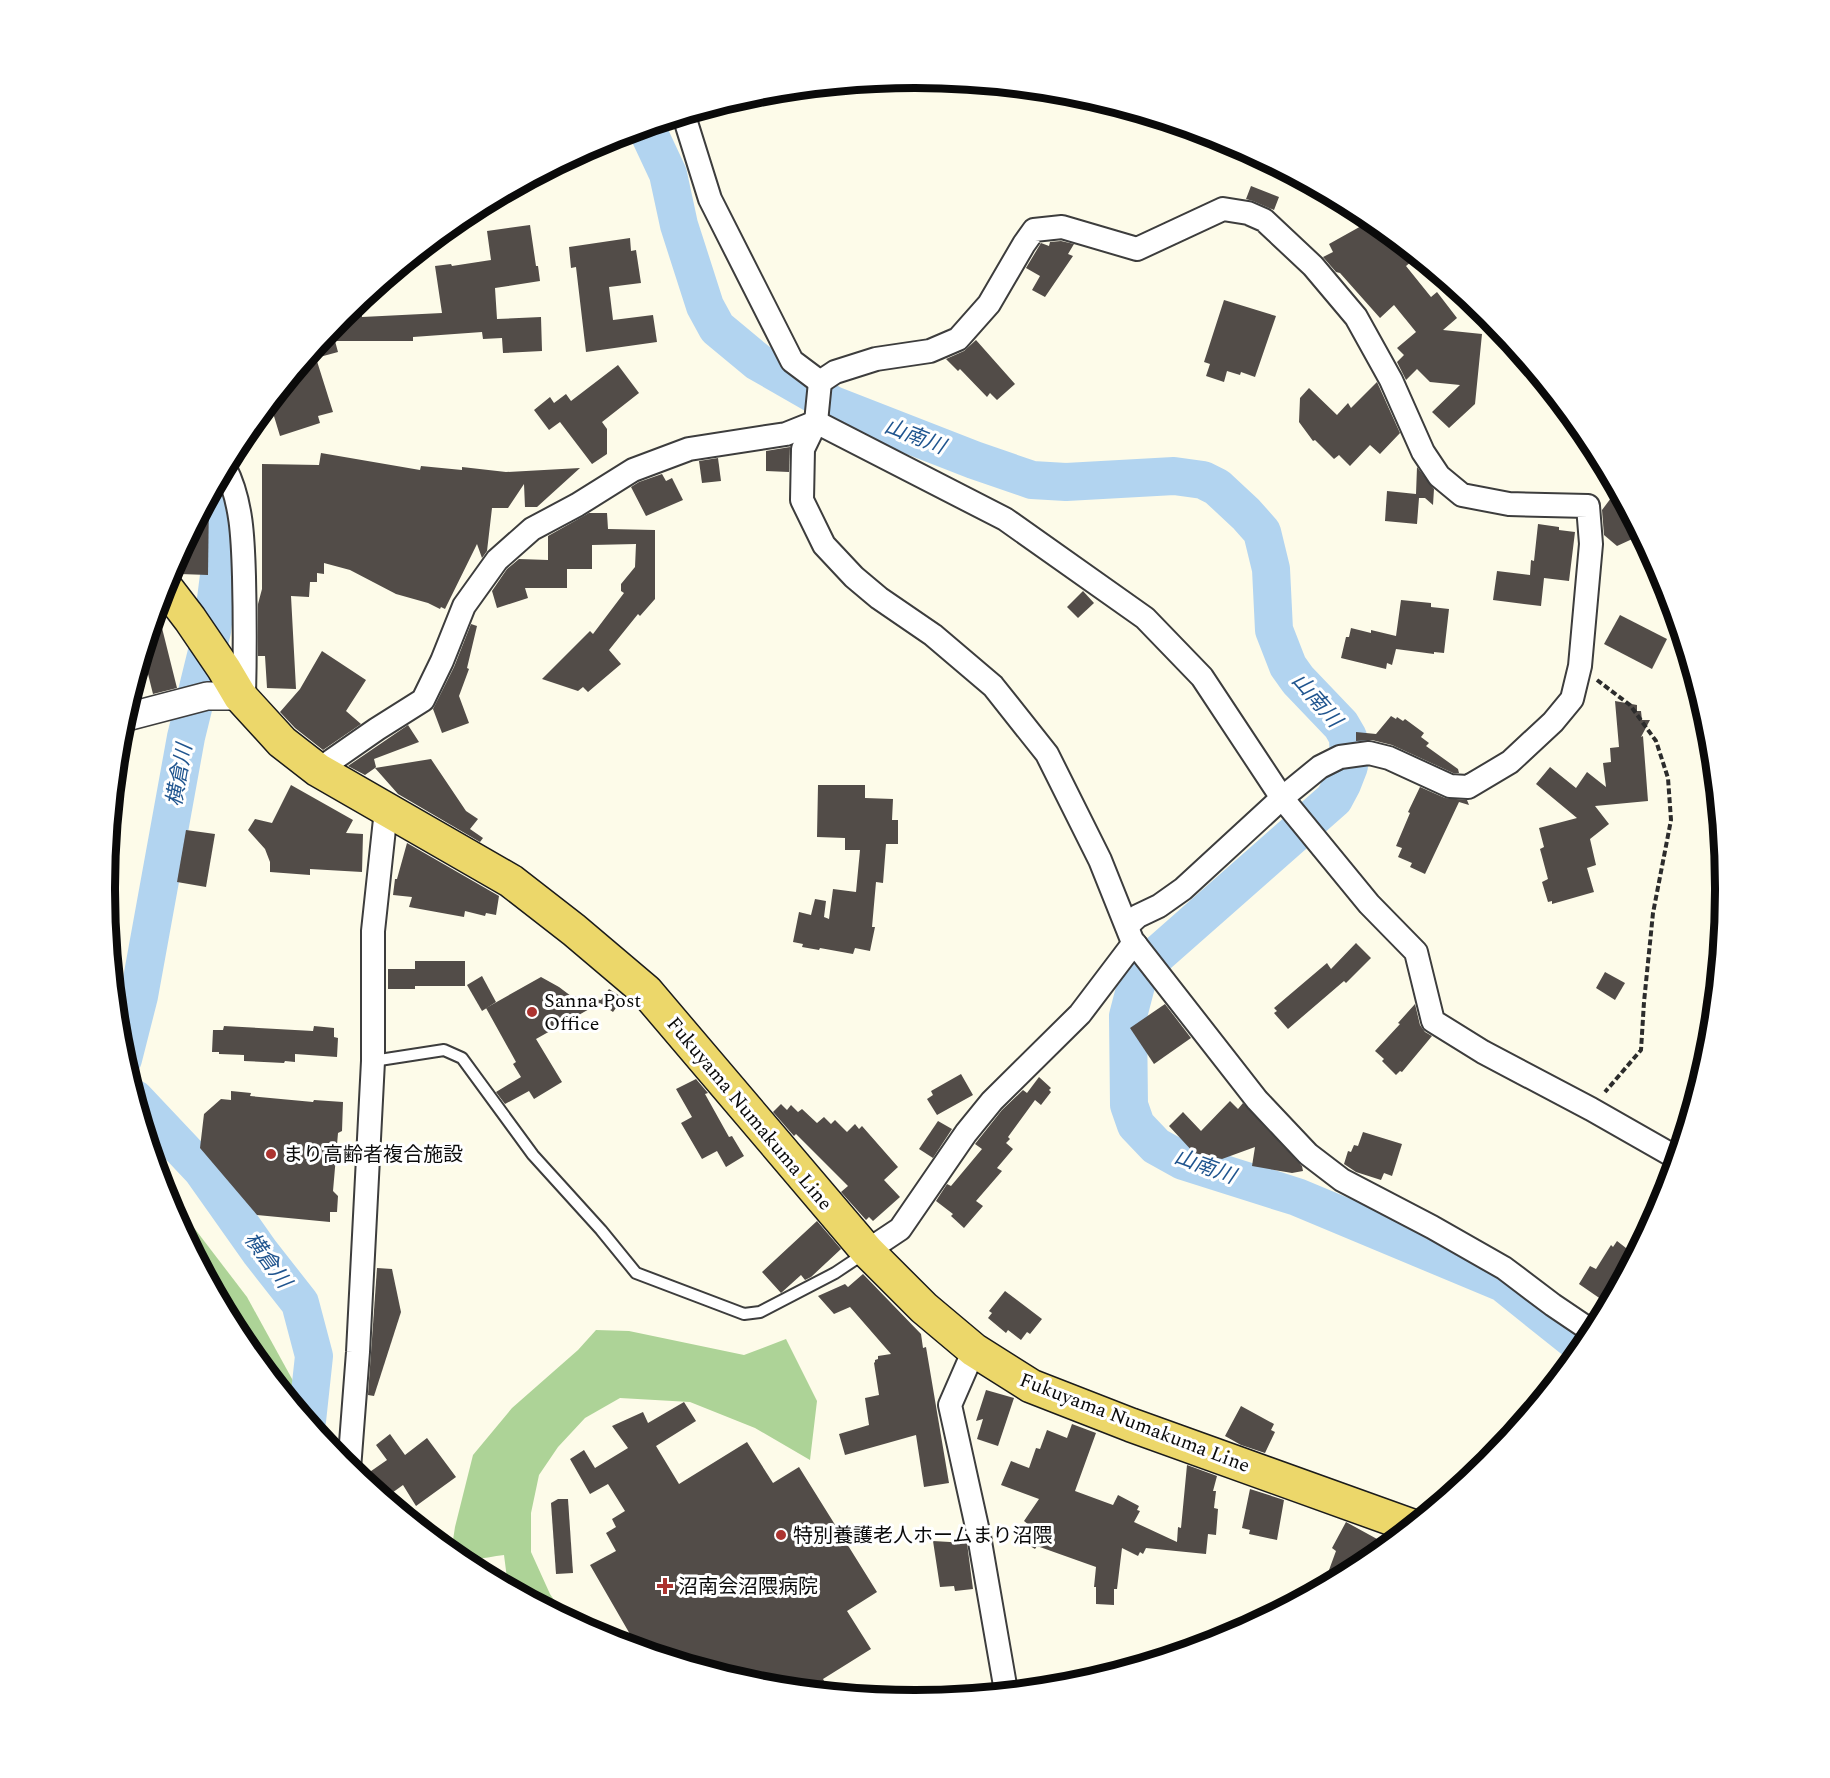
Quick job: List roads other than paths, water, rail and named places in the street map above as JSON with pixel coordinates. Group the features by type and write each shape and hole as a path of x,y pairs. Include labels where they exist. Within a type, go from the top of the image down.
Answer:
{"main road":[{"name":"Fukuyama Numakuma Line","path":"171,594 190,619 224,687 282,742 318,770 511,881 574,930 646,991 867,1251 924,1308 974,1350 1031,1386 1131,1425 1403,1523"}],"street":[{"path":"686,123 710,199 786,350 792,361 820,382"},
{"path":"820,382 835,372 876,359 930,351 958,339 989,304 1034,231 1062,227 1137,249 1223,209 1248,213 1264,220 1312,266 1356,317 1391,380 1423,452 1438,477 1462,495 1509,504 1588,506 1591,544 1580,666 1572,699 1553,722 1510,762 1468,788 1450,786 1389,758 1369,753 1340,757 1320,767 1282,798 1183,889 1159,906 1138,916 1131,935 1130,948 1080,1014 992,1101 966,1133 900,1229 867,1251"},
{"path":"820,382 816,422 803,449 801,500 824,545 854,577 879,598 933,635 993,686 1027,728 1047,754 1100,860 1131,935 1257,1100 1308,1154 1342,1180 1504,1268 1585,1327"},
{"path":"318,770 376,729 423,700 442,662 464,606 497,560 532,529 578,506 633,470 689,449 786,434 816,422 1005,519 1145,618 1202,677 1282,798 1369,904 1416,952 1433,1021 1482,1052 1591,1109 1670,1154"},
{"path":"134,715 181,704 224,687 244,697 245,612 242,536 236,497 229,478"},
{"path":"350,1456 358,1352 373,1061 373,931 386,810"},
{"path":"974,1350 950,1405 979,1536 1005,1684"}],"lane":[{"path":"373,1061 444,1050 462,1058 533,1155 636,1273 744,1314 760,1312 835,1273 867,1251"}],"waterway":[{"name":"山南川","path":"649,134 668,174 679,225 705,306 717,328 758,362 833,405 1032,480 1066,482 1174,476 1203,480 1217,487 1262,532 1271,569 1274,630 1288,666 1298,680 1341,725 1348,737 1349,766 1334,799 1140,970 1128,1016 1129,1105 1136,1125 1156,1146 1183,1161 1297,1197 1503,1283 1576,1341"},
{"name":"横倉川","path":"129,1037 139,996 186,737 212,631 224,536 216,499"},
{"name":"横倉川","path":"147,1111 202,1170 260,1252 300,1303 314,1356 308,1411"}],"place":[{"name":"Sanna Post Office","path":"532,1012"},
{"name":"まり高齢者複合施設","path":"271,1154"},
{"name":"特別養護老人ホームまり沼隈","path":"781,1535"},
{"name":"沼南会沼隈病院","path":"665,1586"}]}
